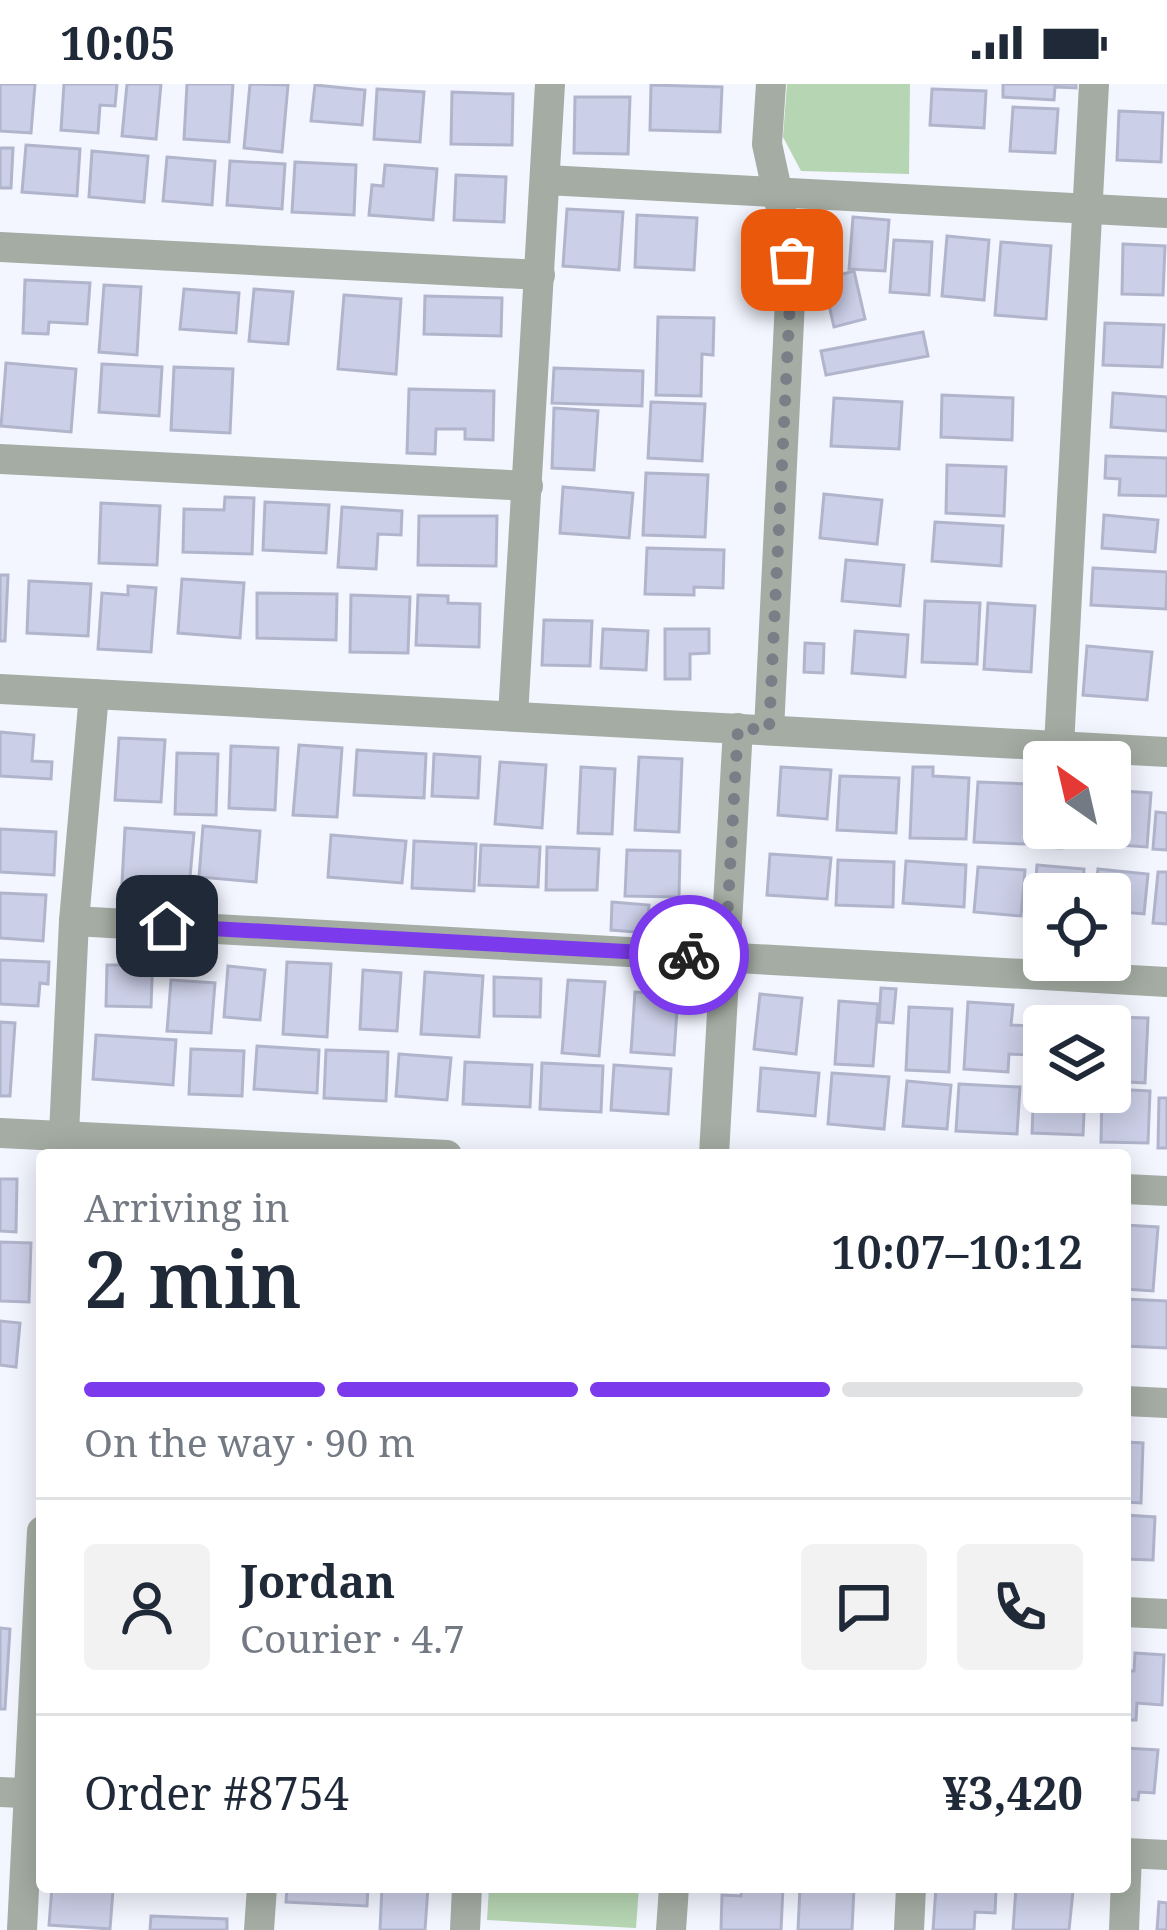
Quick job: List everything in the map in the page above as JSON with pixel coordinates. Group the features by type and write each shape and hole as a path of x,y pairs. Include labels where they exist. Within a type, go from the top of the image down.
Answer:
{"street":[{"path":"513,716 550,84"},
{"path":"714,1149 725,957 753,729 792,260 767,144 771,84"},
{"path":"1059,741 1094,84"},
{"path":"546,181 1167,213"},
{"path":"0,247 540,275"},
{"path":"0,459 528,485"},
{"path":"0,688 1023,744"},
{"path":"63,1145 74,921 94,694"},
{"path":"1131,750 1167,752"},
{"path":"74,921 1167,982"},
{"path":"0,1133 63,1145 217,1149"},
{"path":"1131,1189 1167,1191"},
{"path":"1131,1401 1167,1403"},
{"path":"1131,1612 1167,1614"},
{"path":"0,1792 36,1794"},
{"path":"22,1930 36,1803"},
{"path":"1131,1853 1167,1856"},
{"path":"259,1930 262,1893"},
{"path":"465,1930 467,1893"},
{"path":"671,1930 674,1893"},
{"path":"909,1930 911,1893"},
{"path":"1124,1930 1125,1893"}],"green space":[{"path":"787,84 910,84 909,174 801,171 783,137"},
{"path":"489,1893 639,1893 636,1928 487,1920"}],"building":[{"path":"0,84 35,84 31,133 0,131"},
{"path":"64,84 117,84 115,106 100,105 98,133 61,130"},
{"path":"127,84 161,84 156,139 122,136"},
{"path":"187,84 233,84 229,142 184,139"},
{"path":"250,84 288,85 282,152 244,148"},
{"path":"1003,84 1076,84 1076,88 1055,87 1054,100 1003,97"},
{"path":"315,85 365,90 362,125 311,121"},
{"path":"651,85 722,87 720,132 650,130"},
{"path":"377,89 424,92 420,142 374,139"},
{"path":"932,89 986,91 984,128 930,125"},
{"path":"452,92 513,94 512,145 451,144"},
{"path":"575,97 630,97 628,154 574,153"},
{"path":"1013,107 1058,109 1055,153 1010,151"},
{"path":"1119,111 1163,113 1161,162 1117,160"},
{"path":"26,145 80,149 77,196 22,192"},
{"path":"0,148 13,148 11,188 0,188"},
{"path":"92,151 148,156 144,202 89,197"},
{"path":"167,157 215,161 212,205 163,201"},
{"path":"230,161 285,164 282,209 227,205"},
{"path":"295,162 356,165 354,215 292,212"},
{"path":"385,165 437,169 433,220 369,215 372,185 383,186"},
{"path":"456,175 506,177 504,222 454,220"},
{"path":"567,209 623,212 619,270 563,266"},
{"path":"637,215 697,218 694,270 635,267"},
{"path":"853,217 889,220 885,271 849,269"},
{"path":"947,236 989,240 984,300 942,296"},
{"path":"894,240 932,242 929,295 890,292"},
{"path":"1001,242 1051,246 1046,319 995,315"},
{"path":"1123,244 1165,246 1163,295 1122,294"},
{"path":"854,271 865,319 834,327 823,279"},
{"path":"25,280 90,283 87,324 49,322 48,334 23,333"},
{"path":"104,285 141,287 137,355 99,352"},
{"path":"184,289 239,293 236,333 180,329"},
{"path":"254,289 293,292 288,344 249,341"},
{"path":"344,295 401,299 396,374 338,369"},
{"path":"425,296 502,298 501,336 424,334"},
{"path":"658,317 714,318 713,355 702,354 701,396 656,395"},
{"path":"1105,323 1164,325 1162,367 1103,365"},
{"path":"923,332 928,356 826,375 821,351"},
{"path":"6,363 76,369 71,432 1,426"},
{"path":"102,364 162,367 159,416 99,412"},
{"path":"174,367 233,369 230,433 171,430"},
{"path":"554,368 643,371 642,406 552,403"},
{"path":"409,389 494,391 493,440 465,439 465,429 436,429 435,454 407,453"},
{"path":"1113,393 1167,397 1167,431 1111,427"},
{"path":"942,395 1013,398 1012,440 941,437"},
{"path":"834,398 902,402 899,449 831,446"},
{"path":"651,402 705,404 702,461 648,458"},
{"path":"554,408 598,411 594,470 552,468"},
{"path":"1106,456 1167,458 1167,496 1119,495 1120,479 1105,478"},
{"path":"947,465 1006,467 1004,516 946,513"},
{"path":"646,473 708,475 705,537 643,535"},
{"path":"563,487 633,493 629,538 560,533"},
{"path":"824,494 882,500 877,544 820,538"},
{"path":"225,497 254,498 252,554 183,552 184,509 224,510"},
{"path":"265,502 329,505 326,553 263,550"},
{"path":"101,503 160,506 157,565 99,563"},
{"path":"342,507 402,511 401,535 378,534 376,569 338,567"},
{"path":"1104,515 1158,520 1155,552 1102,548"},
{"path":"419,516 497,516 496,566 418,565"},
{"path":"935,522 1003,526 1001,566 932,561"},
{"path":"647,548 724,550 723,588 694,587 694,595 645,594"},
{"path":"846,560 904,565 900,606 842,601"},
{"path":"1093,568 1167,572 1166,609 1091,605"},
{"path":"0,575 8,575 5,641 0,641"},
{"path":"182,579 244,583 240,638 178,633"},
{"path":"29,581 91,584 88,636 27,633"},
{"path":"128,586 156,588 151,652 98,649 102,593 128,595"},
{"path":"257,593 337,594 336,640 257,638"},
{"path":"351,595 410,597 408,653 350,652"},
{"path":"418,595 448,596 448,603 480,604 479,647 416,645"},
{"path":"925,601 980,603 977,664 922,662"},
{"path":"988,603 1035,606 1031,672 984,669"},
{"path":"544,620 592,621 590,666 542,665"},
{"path":"603,629 648,631 646,670 601,668"},
{"path":"665,629 709,629 709,653 690,654 690,679 665,679"},
{"path":"855,631 908,635 905,677 852,673"},
{"path":"805,643 824,644 823,673 804,672"},
{"path":"1087,646 1152,652 1147,700 1083,695"},
{"path":"0,732 34,735 32,761 52,762 51,779 0,776"},
{"path":"119,738 165,740 161,802 115,800"},
{"path":"299,745 342,748 337,817 293,815"},
{"path":"231,746 278,748 275,810 229,808"},
{"path":"357,750 426,754 424,798 354,795"},
{"path":"177,753 218,754 216,815 175,814"},
{"path":"434,754 480,757 478,798 432,796"},
{"path":"639,757 682,759 679,832 635,830"},
{"path":"500,762 546,765 542,828 495,824"},
{"path":"581,767 615,769 612,834 578,833"},
{"path":"781,767 831,770 827,819 778,815"},
{"path":"913,767 933,767 933,776 969,778 966,839 910,838"},
{"path":"840,776 899,778 896,833 837,830"},
{"path":"978,782 1023,784 1023,844 974,842"},
{"path":"1131,792 1151,793 1147,847 1131,846"},
{"path":"1156,812 1167,813 1167,850 1153,849"},
{"path":"203,826 260,831 256,882 199,877"},
{"path":"125,828 194,833 189,888 122,883"},
{"path":"0,829 56,832 54,875 0,872"},
{"path":"331,835 406,841 402,883 328,877"},
{"path":"414,841 476,844 474,891 412,888"},
{"path":"481,845 540,847 538,887 479,885"},
{"path":"547,847 599,849 597,890 546,890"},
{"path":"627,850 680,851 679,897 625,896"},
{"path":"770,854 831,858 827,899 767,895"},
{"path":"838,860 894,862 893,907 836,905"},
{"path":"906,861 966,865 964,907 903,903"},
{"path":"1037,865 1084,869 1084,873 1036,873"},
{"path":"978,867 1025,870 1021,916 974,912"},
{"path":"1098,869 1148,874 1144,914 1131,913 1131,873 1098,873"},
{"path":"1158,872 1167,872 1167,924 1153,923"},
{"path":"0,893 46,895 43,941 0,938"},
{"path":"612,902 649,905 647,933 611,930"},
{"path":"120,951 153,951 151,1007 106,1006 107,965 119,965"},
{"path":"0,960 49,962 48,984 40,983 38,1006 0,1004"},
{"path":"287,962 331,964 327,1037 283,1034"},
{"path":"228,966 265,970 260,1020 224,1017"},
{"path":"363,970 401,973 397,1031 360,1029"},
{"path":"425,972 483,976 479,1037 421,1034"},
{"path":"494,977 541,979 540,1017 494,1016"},
{"path":"171,980 215,983 211,1033 167,1031"},
{"path":"568,980 605,982 599,1056 562,1053"},
{"path":"881,988 896,989 893,1023 879,1022"},
{"path":"635,992 678,995 674,1055 631,1052"},
{"path":"760,994 802,998 796,1054 754,1049"},
{"path":"839,1001 878,1004 873,1066 835,1064"},
{"path":"968,1002 1013,1005 1011,1025 1023,1026 1023,1055 1009,1054 1008,1072 964,1069"},
{"path":"909,1007 952,1009 949,1072 906,1070"},
{"path":"1131,1018 1148,1018 1145,1083 1131,1082"},
{"path":"0,1022 15,1023 10,1096 0,1096"},
{"path":"96,1035 176,1040 173,1085 93,1079"},
{"path":"257,1046 319,1050 317,1093 254,1089"},
{"path":"191,1049 244,1051 242,1096 189,1094"},
{"path":"326,1050 388,1052 386,1101 324,1098"},
{"path":"399,1054 451,1058 447,1100 396,1096"},
{"path":"465,1062 532,1065 530,1107 463,1104"},
{"path":"542,1063 603,1066 601,1112 540,1109"},
{"path":"614,1065 671,1069 668,1114 611,1110"},
{"path":"761,1068 819,1073 815,1116 758,1111"},
{"path":"832,1073 889,1077 884,1129 828,1124"},
{"path":"907,1081 951,1085 947,1129 903,1126"},
{"path":"959,1084 1020,1087 1017,1134 956,1131"},
{"path":"1131,1090 1150,1091 1148,1143 1101,1142 1102,1113 1131,1113"},
{"path":"1159,1098 1167,1098 1167,1148 1158,1148"},
{"path":"1033,1113 1084,1113 1083,1135 1032,1133"},
{"path":"0,1179 17,1179 16,1232 0,1231"},
{"path":"1131,1225 1158,1227 1153,1291 1131,1289"},
{"path":"0,1242 31,1243 29,1302 0,1301"},
{"path":"1131,1299 1167,1301 1167,1348 1131,1346"},
{"path":"0,1321 20,1323 16,1367 0,1365"},
{"path":"1131,1442 1143,1443 1141,1503 1131,1502"},
{"path":"1131,1515 1155,1517 1153,1560 1131,1559"},
{"path":"0,1628 10,1629 5,1709 0,1709"},
{"path":"1135,1653 1164,1655 1162,1705 1137,1703 1136,1720 1131,1720 1131,1671"},
{"path":"1131,1748 1158,1750 1154,1793 1139,1792 1138,1800 1131,1799"},
{"path":"52,1893 113,1893 110,1929 49,1925"},
{"path":"287,1893 368,1893 367,1906 286,1902"},
{"path":"382,1893 428,1893 425,1930 380,1930"},
{"path":"783,1893 781,1930 721,1930 722,1895"},
{"path":"800,1893 854,1893 852,1930 798,1930"},
{"path":"936,1893 996,1893 995,1913 975,1912 974,1930 933,1930"},
{"path":"1016,1893 1073,1893 1069,1930 1013,1930"},
{"path":"1159,1902 1167,1903 1167,1930 1157,1930"},
{"path":"151,1916 227,1919 227,1930 150,1930"}],"way so far":[{"path":"689,955 725,957 738,728 769,730 792,260"}],"route":[{"path":"167,926 689,955"}]}
